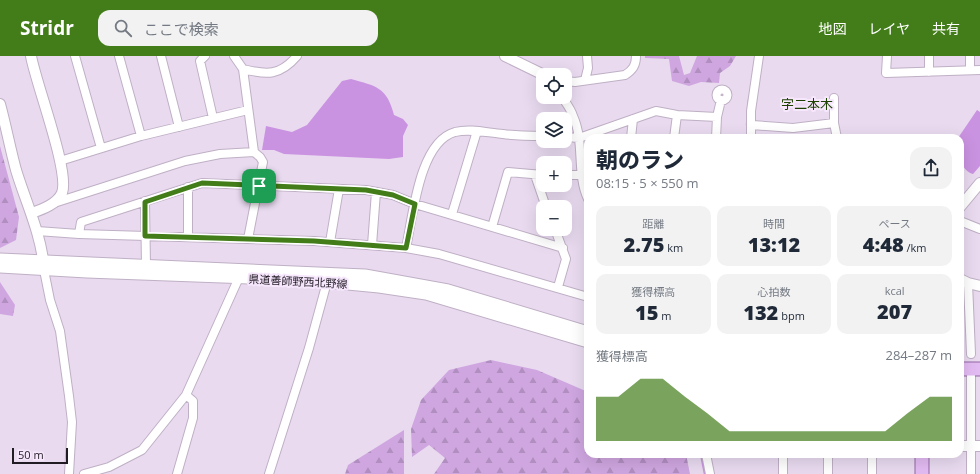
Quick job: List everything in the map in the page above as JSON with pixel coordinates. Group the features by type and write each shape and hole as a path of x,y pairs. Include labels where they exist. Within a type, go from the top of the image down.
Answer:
{"main road":[{"name":"県道善師野西北野線","path":"0,259 44,266 241,273 365,275 425,285 584,331"},
{"name":"県道善師野西北野線","path":"0,267 146,266 241,273 380,287 426,294 584,341"},
{"path":"922,458 922,474"}],"street":[{"path":"31,56 60,161 64,184 62,193 52,204"},
{"path":"75,56 101,148"},
{"path":"119,56 141,136"},
{"path":"161,56 179,127"},
{"path":"204,56 200,61 213,118"},
{"path":"234,56 243,69 254,152 263,162 248,239"},
{"path":"243,69 262,74 272,73 284,68 297,56"},
{"path":"505,56 536,71"},
{"path":"585,80 588,68 587,56"},
{"path":"572,81 626,75 636,64 636,56"},
{"path":"751,134 751,111 760,56"},
{"path":"887,56 886,73 980,70"},
{"path":"929,56 929,72"},
{"path":"970,56 970,70"},
{"path":"834,98 834,123 837,134"},
{"path":"716,134 717,117 721,100"},
{"path":"0,104 16,170 37,231 50,300 60,331 72,422 69,474"},
{"path":"566,104 574,116 584,170"},
{"path":"60,161 141,136 248,110"},
{"path":"590,134 656,111 677,115 717,117"},
{"path":"675,134 677,115"},
{"path":"631,134 633,119"},
{"path":"752,125 793,128 834,123"},
{"path":"406,248 425,164 434,146 454,132 477,131 536,135"},
{"path":"452,214 477,131"},
{"path":"572,138 578,138 584,136"},
{"path":"32,213 52,204 185,161 220,154 254,152"},
{"path":"492,227 508,172 536,175"},
{"path":"572,175 584,175"},
{"path":"79,234 81,222 202,183 340,189 393,195 415,204 562,248"},
{"path":"964,202 980,183"},
{"path":"188,187 188,237"},
{"path":"330,242 340,189"},
{"path":"372,245 376,192"},
{"path":"145,202 146,266"},
{"path":"964,223 980,229"},
{"path":"37,231 79,234 330,242 406,248 439,254 584,296"},
{"path":"558,236 566,259 558,287"},
{"path":"84,474 109,467 142,450 186,395 241,273"},
{"path":"970,358 964,281 980,286"},
{"path":"270,474 309,348 326,282"},
{"path":"970,371 975,446 971,474"},
{"path":"177,474 193,418 193,401 186,395"},
{"path":"964,446 975,446"},
{"path":"707,458 710,474"},
{"path":"783,458 783,474"},
{"path":"828,458 828,474"},
{"path":"872,458 872,474"}],"green space":[{"path":"645,56 679,56 684,75 690,73 697,56 736,56 730,66 720,73 719,83 701,82 689,86 672,81 669,59 645,58"},
{"path":"0,146 19,217 16,240 0,248"},
{"path":"0,282 15,305 13,316 0,314"},
{"path":"491,360 537,370 584,390 584,458 687,458 690,474 434,474 445,458 429,445 412,457 411,429 421,400 449,370"},
{"path":"404,430 404,474 345,474 348,465"}],"shaded area":[{"path":"351,79 374,86 384,93 394,115 403,119 408,125 403,136 403,157 389,159 284,154 274,150 262,150 266,126 292,132 307,125 342,81"},
{"path":"977,110 980,112 980,166 973,174 968,172 964,167 964,134 961,134"}],"waterway":[{"path":"747,125 749,100"},
{"path":"702,458 705,474"}],"district":[{"name":"字二本木","path":"807,104"}],"route":[{"path":"202,183 259,186 366,190 393,195 415,204 406,248 314,241 145,236 145,202 202,183"}]}
